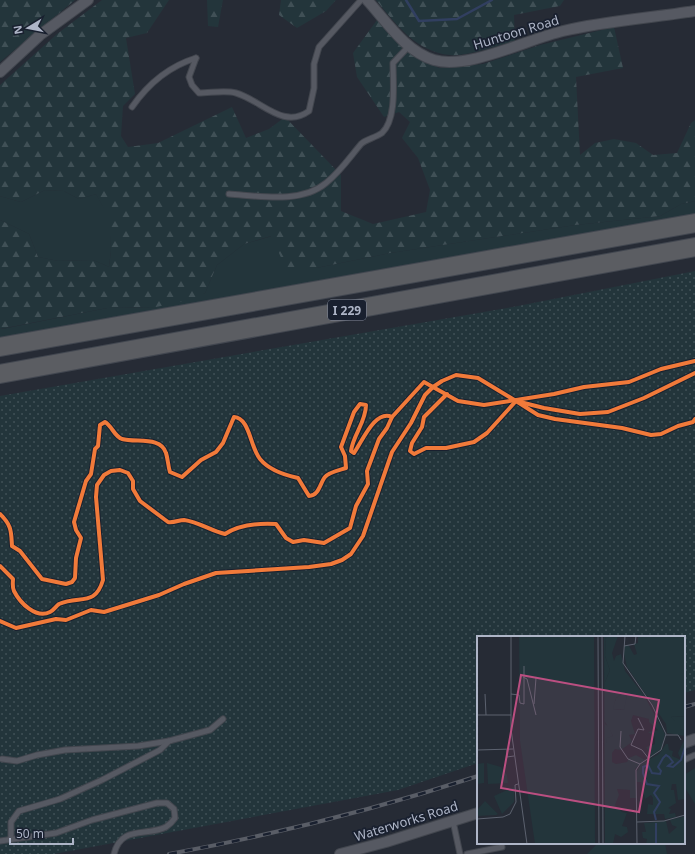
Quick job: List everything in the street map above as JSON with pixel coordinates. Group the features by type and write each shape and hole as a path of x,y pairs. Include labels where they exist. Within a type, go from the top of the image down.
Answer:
{"highway":[{"name":"I 229","path":"0,347 695,223"},
{"name":"I 229","path":"0,374 695,247"}],"street":[{"path":"0,72 40,35 88,0"},
{"name":"Huntoon Road","path":"368,0 408,46 423,56 447,62 467,60 562,31 695,11"},
{"path":"685,743 695,739"},
{"name":"Waterworks Road","path":"340,854 477,813"}],"lane":[{"path":"132,107 140,95 179,63 196,58 189,77 192,85 199,93 236,93 276,114 287,117 302,117 309,111 314,88 314,64 319,47 361,0"},
{"path":"229,194 284,198 302,194 326,184 364,141 374,138 383,132 389,123 393,99 392,63 408,46"},
{"path":"2,759 17,761 37,754 65,750 138,746 169,741 210,730 223,719"},
{"path":"11,839 11,822 19,810 60,799 102,780 160,750 169,741"},
{"path":"685,760 695,755"},
{"path":"0,841 56,833 92,820 157,803 167,803 174,809 175,818 166,827 127,835 119,842 114,854"},
{"path":"453,821 460,854"},
{"path":"467,854 502,847 501,844"}],"green space":[{"path":"0,0 75,0 0,62"},
{"path":"102,0 169,0 147,33 126,38 135,94 123,106 121,136 128,147 158,143 232,107 246,138 269,129 285,117 341,175 341,211 373,224 426,212 430,190 418,158 402,138 410,122 399,112 384,117 357,77 353,53 377,20 410,53 439,68 483,64 540,45 614,27 623,68 576,77 580,155 595,143 614,139 636,143 653,155 677,153 691,123 695,120 695,201 681,204 660,216 575,225 390,253 316,268 286,268 271,236 244,244 217,265 205,293 190,300 156,307 107,308 0,329 0,220 29,234 38,257 58,261 93,260 109,267 111,251 109,218 96,194 79,199 64,191 45,190 21,202 0,196 0,85 57,34"},
{"path":"207,0 223,0 218,27 208,26"},
{"path":"281,0 336,0 326,11 297,28 279,15"},
{"path":"376,0 564,0 560,6 514,15 515,41 473,53 450,55 427,49 417,43 399,27"},
{"path":"45,190 64,191 79,199 96,194 110,218 111,251 109,267 93,260 58,261 38,257 29,234 0,220 0,196 21,202"},
{"path":"695,201 695,216 0,339 0,329 107,308 156,307 205,293 217,265 244,244 272,236 316,268 390,253 575,225 660,216 681,204"},
{"path":"695,271 695,690 685,693 685,636 477,636 477,763 398,790 54,854 0,854 0,396 518,306"},
{"path":"695,768 695,804 685,788 685,774"},
{"path":"597,844 665,844 667,854 587,854"}],"waterway":[{"path":"406,0 419,21 457,19 492,0"}],"railway":[{"path":"685,707 695,704"},
{"path":"169,854 286,830 363,810 477,776"}],"cycle path":[{"path":"392,417 424,382 458,401 484,405 554,394 584,387 629,382 661,369 695,361"},
{"path":"0,621 16,628 56,619 66,620 91,610 104,612 159,595 184,584 216,573 309,567 331,564 342,560 351,554 363,536 392,452 411,423 425,395 442,381 456,375 478,378 516,401 544,408 580,414 608,412 644,398 695,373"},
{"path":"447,394 424,417 422,427 412,443 410,451 414,454 426,448 446,448 474,442 487,433 516,401 538,415 555,419 622,428 651,435 661,434 678,426 693,422 695,419"},
{"path":"0,514 7,522 10,529 12,546 20,551 42,579 66,584 72,582 75,578 76,558 81,538 76,530 74,522 86,481 91,474 95,449 98,446 100,425 105,422 119,438 154,442 159,444 166,453 170,472 182,477 201,460 216,452 223,443 234,417 243,422 247,428 254,448 260,459 277,472 298,478 309,496 317,492 327,475 346,468 345,456 341,447 354,412 360,404 366,405 362,423 352,445 351,451 354,453 375,422 386,416 392,417 387,428 379,439 367,471 368,484 356,506 350,528 324,543 304,540 293,542 286,538 276,524 243,526 225,534 189,521 184,520 168,522 140,501 133,489 133,481 128,473 120,470 111,471 104,475 97,485 96,497 103,580 96,594 86,599 67,601 59,604 53,610 45,614 34,612 24,605 17,596 13,589 13,579 0,566"}]}
